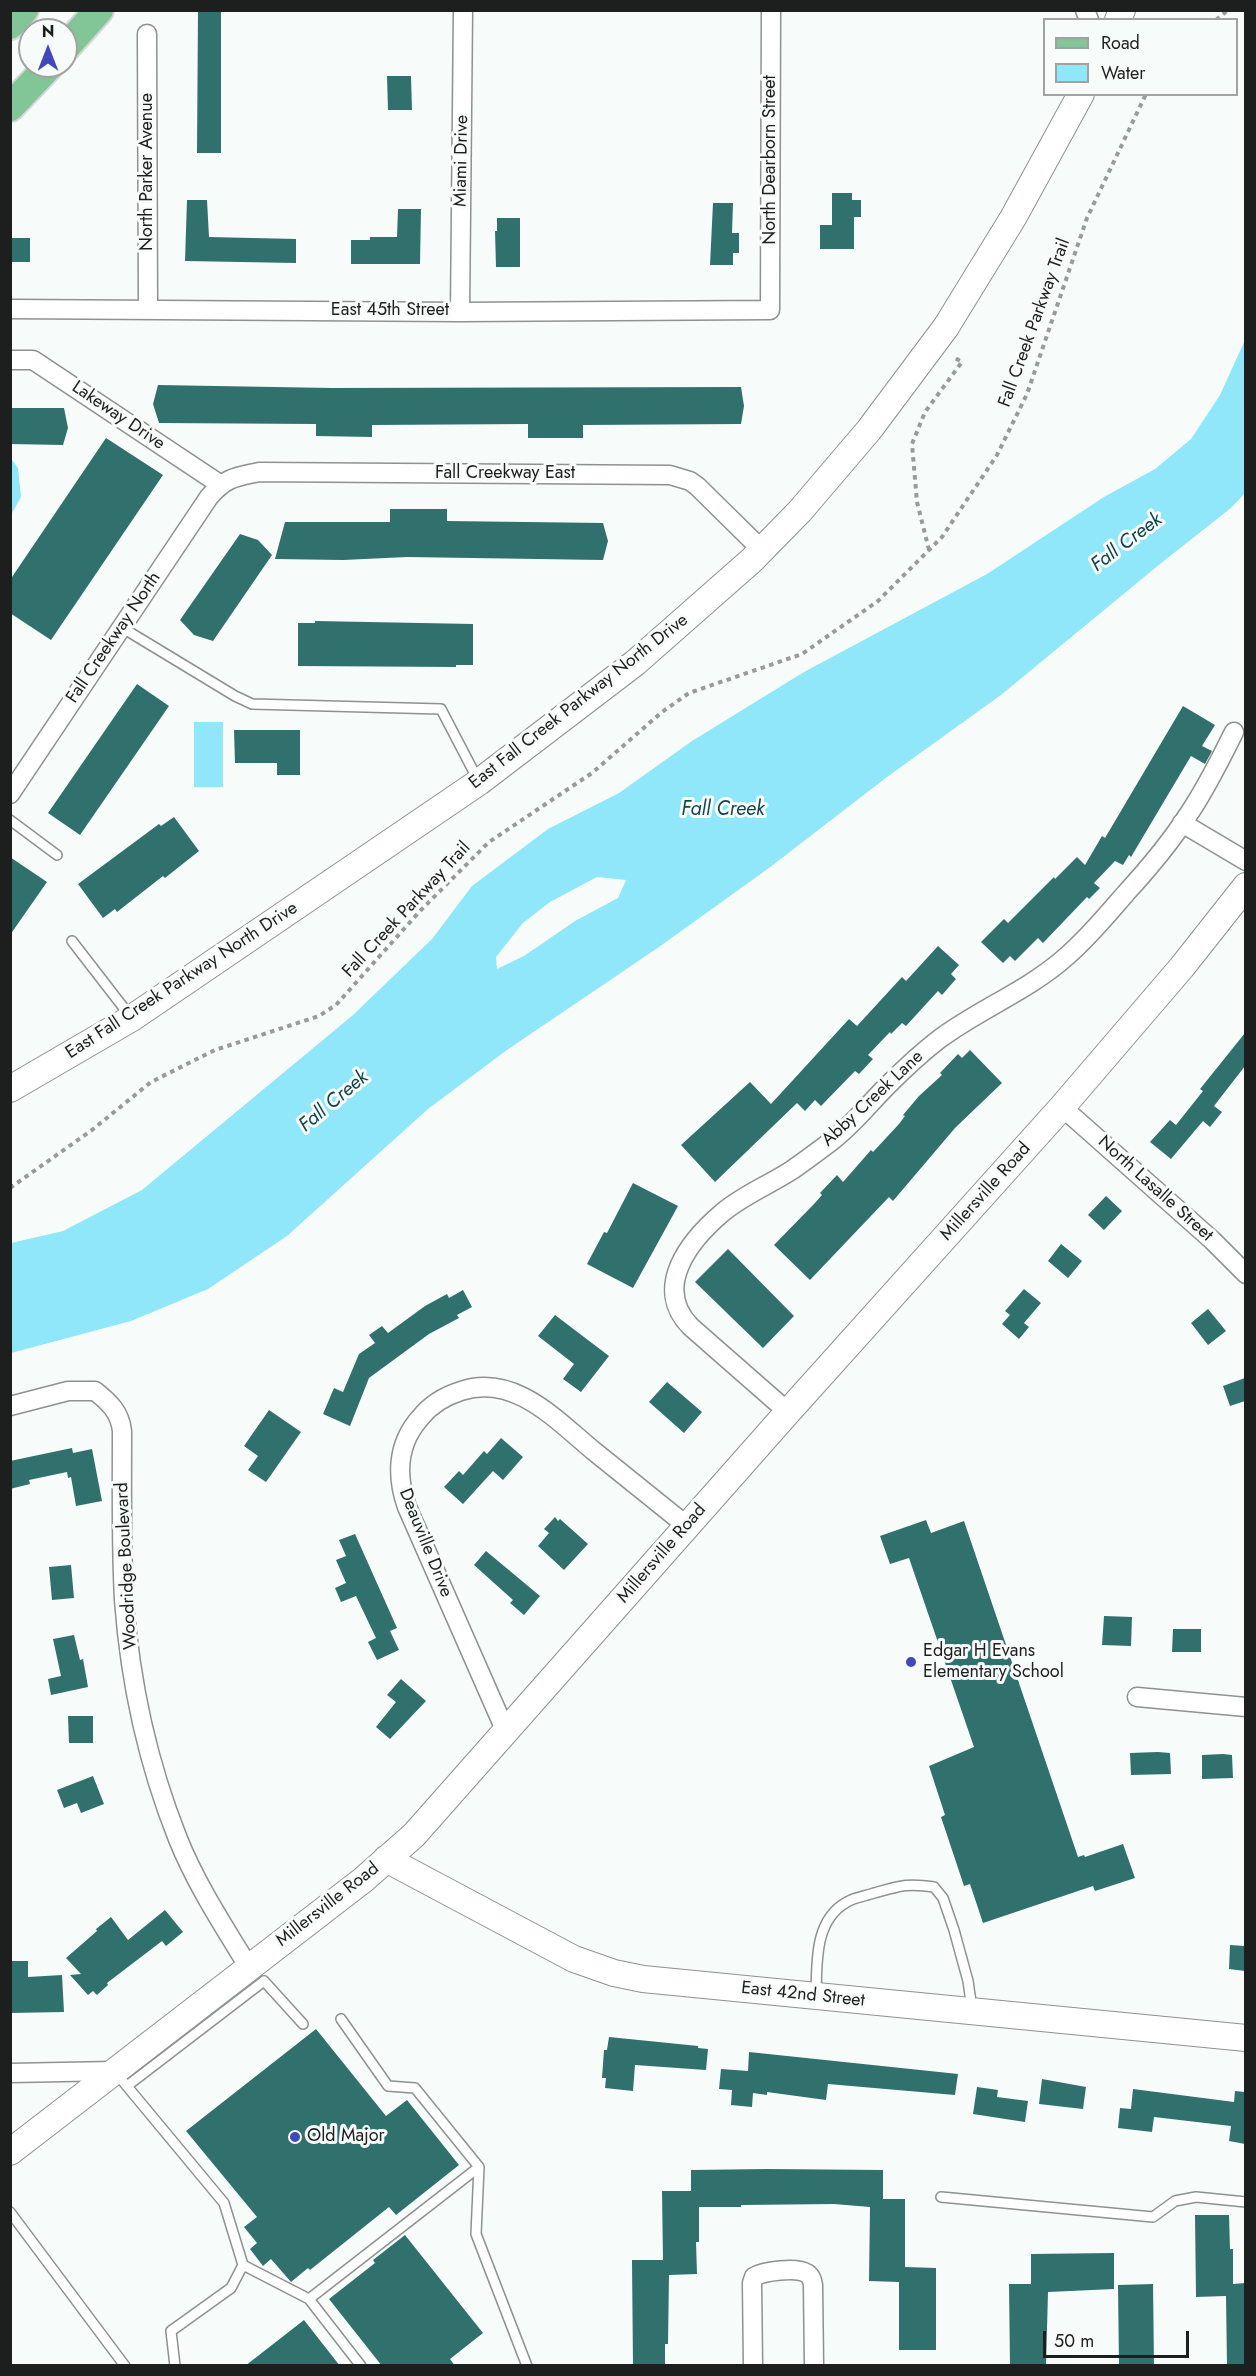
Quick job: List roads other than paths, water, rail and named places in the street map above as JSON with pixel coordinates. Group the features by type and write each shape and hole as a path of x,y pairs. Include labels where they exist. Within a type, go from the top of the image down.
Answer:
{"main road":[{"path":"10,25 24,10"},
{"path":"78,34 99,10"},
{"path":"10,106 37,78"}],"street":[{"name":"Miami Drive","path":"460,312 464,10"},
{"name":"North Dearborn Street","path":"770,310 771,10"},
{"name":"North Parker Avenue","path":"147,34 148,310"},
{"name":"East Fall Creek Parkway North Drive","path":"10,1089 132,1018 479,782 635,663 762,550 808,502 869,430 946,327 1013,218 1080,96"},
{"name":"East 45th Street","path":"10,309 460,312 770,310"},
{"name":"Lakeway Drive","path":"10,360 33,360 221,485"},
{"name":"Fall Creekway East","path":"221,485 240,475 259,472 670,475 690,481 697,486 762,550"},
{"name":"Fall Creekway North","path":"10,794 209,496 221,485"},
{"name":"Abby Creek Lane","path":"788,1412 691,1327 681,1314 676,1302 674,1283 683,1258 706,1228 723,1212 830,1143 863,1113 914,1059 983,1010 1031,983 1068,955 1095,929 1150,867 1208,782 1234,732"},
{"path":"1182,823 1245,861"},
{"name":"Millersville Road","path":"10,2152 120,2078 248,1966 363,1880 414,1835 788,1412 1062,1107 1182,967 1245,886"},
{"name":"North Lasalle Street","path":"1062,1107 1219,1246 1245,1274"},
{"name":"Deauville Drive","path":"506,1732 401,1490 402,1453 412,1428 423,1414 444,1396 470,1388 488,1387 523,1396 687,1526"},
{"name":"Woodridge Boulevard","path":"10,1406 68,1391 95,1390 113,1406 121,1424 124,1601 133,1674 146,1736 160,1788 185,1856 210,1904 248,1966"},
{"path":"1137,1697 1245,1707"},
{"name":"East 42nd Street","path":"386,1859 588,1965 643,1979 1245,2038"},
{"path":"10,2073 120,2078"},
{"path":"753,2366 752,2283 754,2277 766,2271 802,2271 811,2277 814,2366"}],"lane":[{"path":"121,627 252,704 441,709 479,782"},
{"path":"10,820 57,855"},
{"path":"72,941 132,1018"},
{"path":"816,1996 820,1934 833,1914 847,1902 906,1884 934,1887 944,1898 968,1982 972,2012"},
{"path":"303,2024 264,1981 120,2078 224,2204 243,2265 309,2300 361,2366"},
{"path":"340,2019 388,2086 415,2088 479,2167 476,2234 527,2366"},
{"path":"309,2300 479,2167"},
{"path":"941,2197 1153,2217 1175,2201 1196,2197 1245,2202"},
{"path":"10,2212 125,2366"},
{"path":"175,2366 171,2331 231,2288 243,2265"}],"water":[{"name":"Fall Creek","path":"1245,340 1245,493 1231,508 1001,695 887,777 769,868 659,947 507,1050 428,1109 287,1236 208,1289 131,1321 11,1353 11,1243 63,1231 142,1190 353,1015 432,939 472,886 548,829 619,793 692,741 804,672 987,574 1104,497 1155,469 1191,439 1220,395","holes":["597,877 626,880 618,898 575,921 524,956 497,969 496,957 523,923 550,902"]},
{"path":"11,458 18,468 21,497 11,515"},
{"path":"194,722 223,722 223,787 194,787"}],"place":[{"name":"Edgar H Evans Elementary School","path":"911,1662"},
{"name":"Old Major","path":"295,2137"}]}
